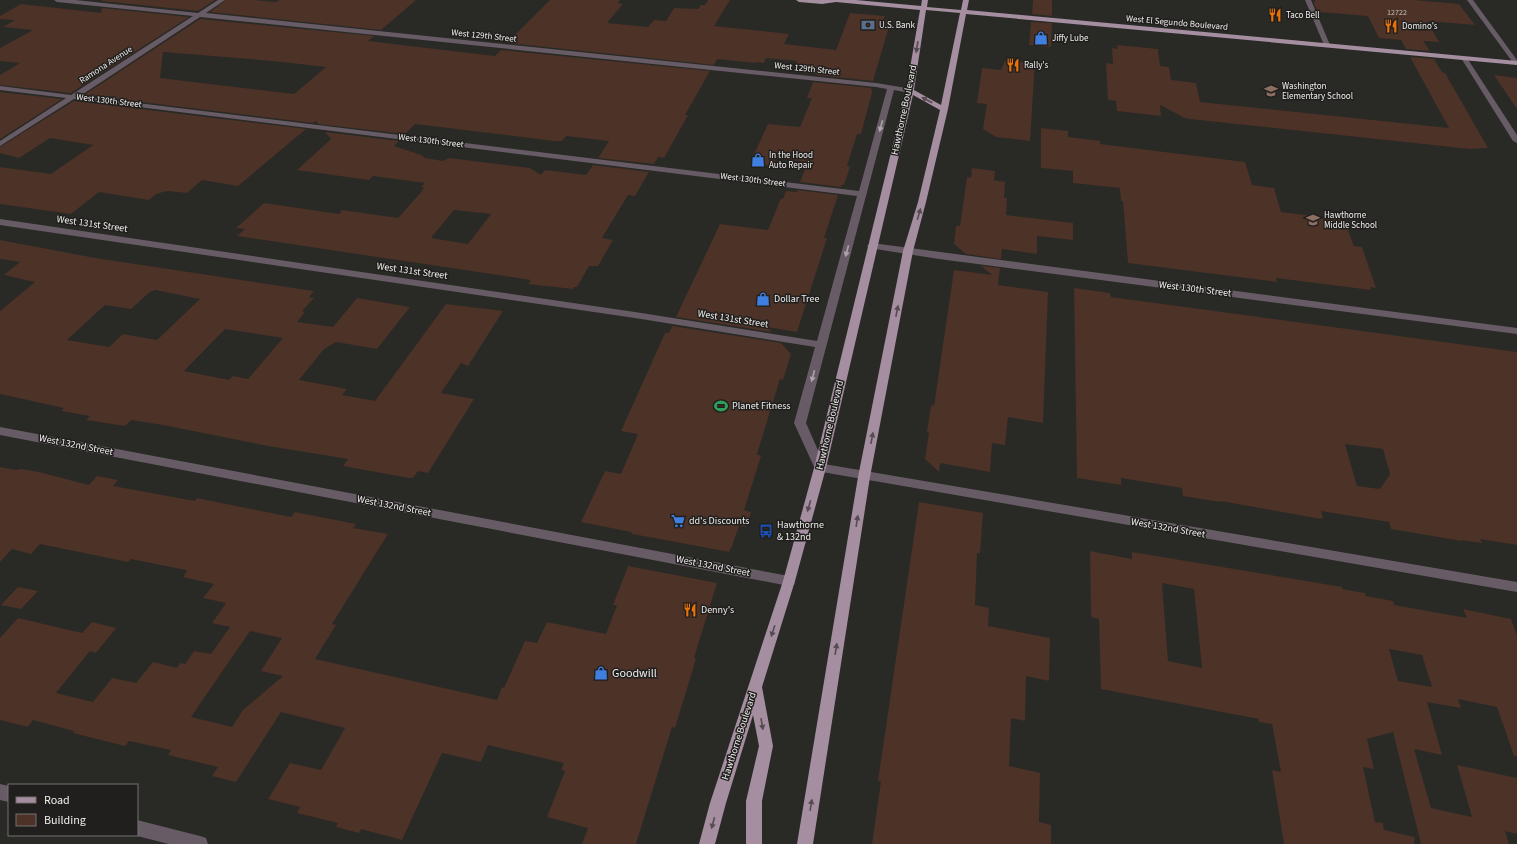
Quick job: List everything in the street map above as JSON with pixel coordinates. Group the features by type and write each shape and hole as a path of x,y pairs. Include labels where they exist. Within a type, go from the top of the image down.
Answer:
{"main road":[{"name":"West El Segundo Boulevard","path":"799,0 822,2 836,0 1517,63"},
{"name":"Hawthorne Boulevard","path":"707,844 718,803 789,581 820,468 910,91 922,8 925,0"},
{"path":"805,844 864,477 908,251 922,202 944,109 966,0"},
{"path":"910,91 944,109"},
{"path":"754,844 754,802 766,746 755,686"}],"street":[{"name":"West 129th Street","path":"56,0 910,91"},
{"name":"Ramona Avenue","path":"0,144 222,0"},
{"path":"1308,0 1327,45"},
{"path":"1470,0 1517,63"},
{"path":"1464,58 1517,141"},
{"name":"West 130th Street","path":"0,88 862,194"},
{"path":"820,468 800,423 891,88"},
{"name":"West 131st Street","path":"0,222 641,316 821,345"},
{"name":"West 130th Street","path":"872,246 1517,331"},
{"name":"West 132nd Street","path":"0,431 789,581"},
{"name":"West 132nd Street","path":"820,468 864,477 1517,587"},
{"path":"138,828 200,844"}],"building":[{"path":"102,0 215,0 198,11"},
{"path":"226,0 276,2 279,0 416,0 381,30 210,12"},
{"path":"550,0 620,0 618,3 623,4 607,23 648,27 654,20 666,21 674,8 698,9 701,5 705,5 708,0 730,0 714,26 789,34 784,44 836,50 850,13 885,16 883,20 891,20 873,81 793,71 797,61 766,58 764,63 755,63 717,59 714,65 507,43"},
{"path":"1033,0 1052,0 1052,16 1032,14"},
{"path":"1315,0 1414,0 1459,4 1475,25 1427,21 1439,42 1423,41 1430,51 1406,49 1401,40 1379,38 1368,16 1318,12 1314,4"},
{"path":"21,4 101,13 102,8 189,17 71,93 0,85 0,75 20,63 0,61 0,48 33,30 3,27 15,20 0,19 0,16"},
{"path":"200,19 374,36 368,41 495,56 501,50 710,71 685,115 688,115 664,158 658,157 654,164 598,158 609,141 566,136 562,141 554,141 415,124 405,134 318,124 316,121 313,123 84,95","holes":["163,52 326,67 294,94 160,78"]},
{"path":"1031,22 1052,23 1051,47 1029,45"},
{"path":"1117,45 1158,49 1160,66 1169,67 1171,80 1196,83 1200,102 1449,128 1410,57 1434,59 1442,72 1445,73 1488,148 1470,149 1190,119 1185,118 1160,105 1161,116 1117,111 1116,101 1108,100 1106,63 1113,64 1112,48 1118,49"},
{"path":"1005,61 1035,63 1030,141 996,137 983,129 987,104 977,103 982,68 1001,70"},
{"path":"1494,75 1517,78 1517,109"},
{"path":"813,82 871,88 872,93 861,134 857,134 847,166 850,167 844,185 841,185 841,187 800,182 808,162 776,158 773,166 750,163 768,124 800,127 812,98 807,98"},
{"path":"0,92 62,99 0,139"},
{"path":"74,101 306,129 238,186 202,180 187,193 167,191 156,194 149,200 99,192 71,214 0,204 0,167 51,174 93,145 50,138 19,158 0,153 0,147"},
{"path":"1041,128 1068,131 1068,137 1100,141 1100,144 1245,162 1252,185 1274,188 1281,212 1344,220 1354,246 1362,247 1376,288 1370,287 1371,290 1276,278 1277,282 1128,263 1123,201 1121,201 1120,188 1073,183 1073,171 1041,168"},
{"path":"325,132 399,141 394,146 421,155 425,158 443,161 449,158 530,168 541,175 545,170 586,175 593,165 649,172 635,196 628,195 602,238 613,240 598,266 589,266 577,287 574,287 573,289 528,284 531,280 237,236 245,229 236,228 264,203 339,214 342,210 398,218 423,190 424,187 421,187 425,183 373,176 369,180 297,170 331,139","holes":["454,210 491,214 468,244 431,238"]},
{"path":"972,168 995,171 994,180 1005,182 1004,198 1007,198 1006,215 1073,223 1073,240 1037,236 1037,254 1002,249 1001,259 966,254 954,244 956,226 960,226 967,177 971,178"},
{"path":"797,190 838,195 824,238 827,238 797,332 767,327 772,332 676,317 720,224 768,230 781,198 783,199 786,191 797,192"},
{"path":"0,240 89,257 314,291 309,297 314,298 302,311 305,312 297,322 333,327 357,298 410,307 377,349 336,342 324,349 299,380 347,389 342,395 375,401 446,304 503,311 468,366 461,363 441,393 474,399 428,473 418,471 413,478 409,478 343,466 348,459 268,446 163,425 131,420 125,426 86,420 90,416 61,411 64,408 0,394 0,311 35,282 4,275 20,262 0,259","holes":["155,290 200,299 157,340 123,334 109,347 67,340 105,305 131,309 150,292","225,329 283,338 248,379 233,376 229,380 184,371"]},
{"path":"981,266 1000,268 998,285 1048,292 1043,423 1008,417 1005,445 992,443 990,472 940,463 939,472 925,459 929,433 927,432 931,405 934,406 954,270 992,275"},
{"path":"1074,288 1110,293 1111,297 1517,352 1517,545 1480,539 1482,543 1461,540 1462,541 1391,529 1389,522 1321,511 1323,518 1321,519 1221,501 1183,496 1182,488 1121,478 1121,485 1077,478","holes":["1345,444 1383,449 1390,474 1380,489 1357,486"]},
{"path":"672,326 781,343 791,354 783,380 780,379 757,454 761,456 744,510 751,512 746,527 739,526 729,552 632,534 631,532 581,522 605,471 621,474 638,434 621,431 665,333 669,333"},
{"path":"0,467 39,472 89,485 97,476 118,480 113,486 195,501 197,498 291,517 295,512 356,524 353,528 388,534 332,624 336,625 315,659 497,700 525,641 537,643 547,622 606,634 617,605 613,605 628,566 717,583 694,658 696,659 675,728 672,727 636,844 582,844 588,828 547,817 565,771 561,770 564,763 488,745 481,762 442,753 402,840 361,829 359,833 336,827 338,823 297,813 300,807 268,799 290,763 321,770 345,728 281,712 236,782 212,776 218,767 168,755 171,750 129,741 125,746 73,733 74,731 33,720 28,727 0,720 0,638 18,618 82,633 92,622 116,628 96,653 90,651 56,693 93,702 112,678 136,683 153,662 177,668 180,663 185,664 194,651 211,654 230,627 212,623 226,603 203,598 214,584 183,577 187,571 186,570 131,559 128,562 40,544 31,554 12,549 0,562","holes":["250,631 282,638 261,671 283,676 243,710 232,727 191,717"]},
{"path":"919,502 983,513 980,553 977,553 975,605 989,608 988,626 1050,638 1049,681 1026,676 1025,721 1011,718 1009,766 1040,773 1039,822 1051,825 1051,844 872,844 881,781 878,781"},
{"path":"1090,551 1132,559 1132,552 1342,587 1342,589 1365,593 1366,596 1393,601 1394,605 1467,618 1463,609 1511,619 1517,635 1517,756 1514,756 1497,707 1458,699 1461,708 1427,702 1442,755 1414,749 1431,808 1472,817 1457,765 1517,778 1517,834 1505,831 1509,844 1421,844 1393,732 1367,739 1374,769 1363,767 1375,822 1383,823 1384,830 1415,837 1414,844 1284,844 1272,770 1281,772 1272,724 1259,722 1259,719 1101,689 1099,619 1091,617","holes":["1162,583 1194,589 1202,668 1168,661","1389,649 1422,655 1432,687 1398,681"]},
{"path":"18,587 38,591 21,609 1,605"}],"place":[{"name":"Taco Bell","path":"1275,15"},
{"name":"U.S. Bank","path":"868,25"},
{"name":"Domino's","path":"1391,26"},
{"name":"Jiffy Lube","path":"1041,38"},
{"name":"Rally's","path":"1013,65"},
{"name":"Washington Elementary School","path":"1271,91"},
{"name":"In the Hood Auto Repair","path":"758,160"},
{"name":"Hawthorne Middle School","path":"1313,220"},
{"name":"Dollar Tree","path":"763,299"},
{"name":"Planet Fitness","path":"721,406"},
{"name":"dd's Discounts","path":"678,521"},
{"name":"Hawthorne & 132nd","path":"766,531"},
{"name":"Denny's","path":"690,610"},
{"name":"Goodwill","path":"601,673"}]}
